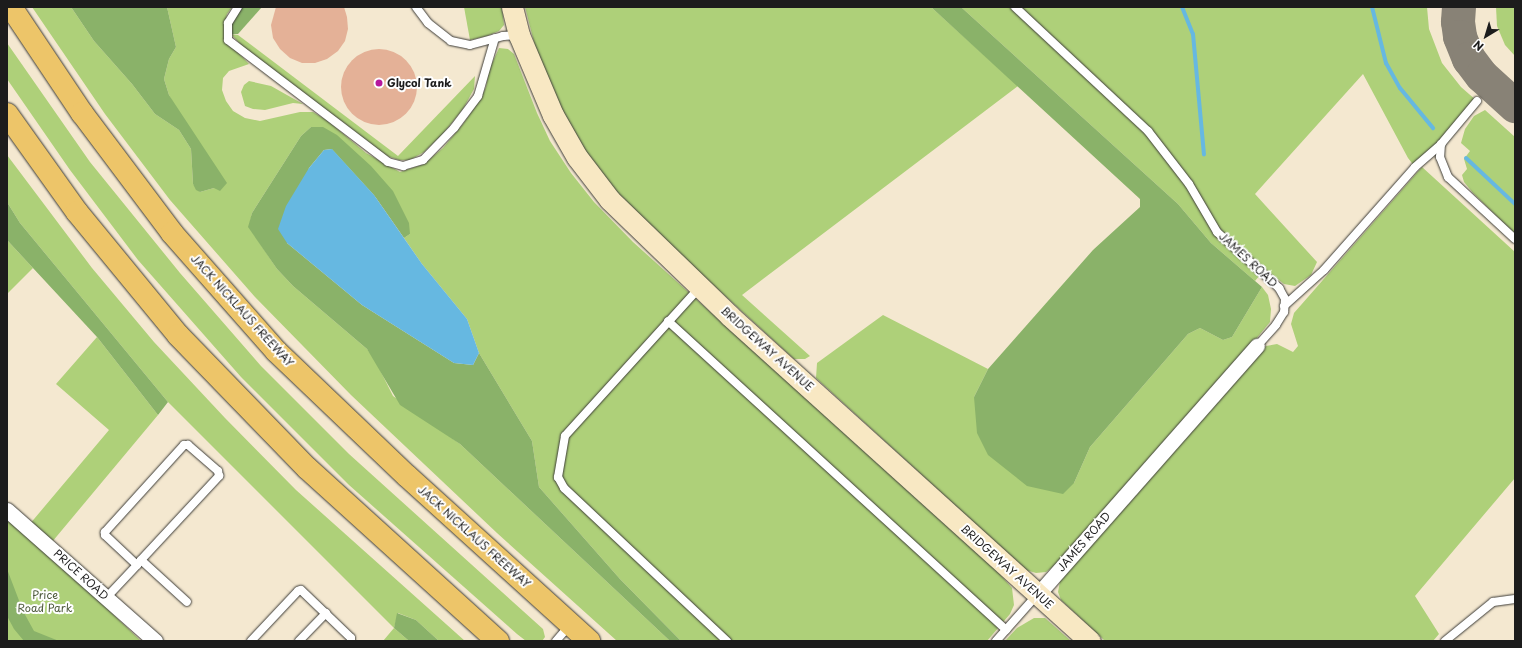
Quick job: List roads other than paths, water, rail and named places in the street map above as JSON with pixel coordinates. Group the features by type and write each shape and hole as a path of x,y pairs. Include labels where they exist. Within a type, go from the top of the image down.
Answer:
{"highway":[{"name":"JACK NICKLAUS FREEWAY","path":"11,7 82,113 172,233 276,351 407,476 589,641"},
{"path":"7,114 77,212 178,335 307,468 498,641"}],"street":[{"name":"BRIDGEWAY AVENUE","path":"512,7 519,35 553,115 577,156 610,200 730,316 1090,641"},
{"name":"JAMES ROAD","path":"1038,594 1257,346"},
{"name":"PRICE ROAD","path":"7,510 155,641"}],"lane":[{"path":"238,7 228,23 228,40 388,162 403,166 423,160 454,128 478,96 495,38"},
{"path":"416,7 428,23 451,41 470,45 495,38 519,35"},
{"name":"JAMES ROAD","path":"1015,7 1148,131 1189,184 1217,232 1279,288 1285,299 1284,312 1276,325 1257,346"},
{"path":"1284,306 1324,270 1415,167 1440,144 1478,101"},
{"path":"1440,144 1440,157 1448,177 1515,239"},
{"path":"700,287 565,436 558,477 564,488 727,641"},
{"path":"668,321 1006,630"},
{"path":"106,598 139,562 219,476 218,471 188,445 184,445 105,532 105,535 139,562 187,602"},
{"path":"251,641 298,591 304,591 351,641"},
{"path":"996,641 1038,594"},
{"path":"1445,641 1493,602 1515,599"},
{"path":"299,641 326,613"},
{"path":"556,641 571,625"}],"water":[{"path":"332,149 374,195 422,264 467,319 479,353 473,365 454,363 362,305 287,243 278,229 286,206 309,168 324,150"}],"waterway":[{"path":"1182,7 1193,34 1204,154"},
{"path":"1372,7 1386,63 1400,88 1433,128"},
{"path":"1466,158 1515,204"}],"place":[{"name":"Glycol Tank","path":"379,83"}],"park label":[{"name":"Price Road Park","path":"45,602"}]}
